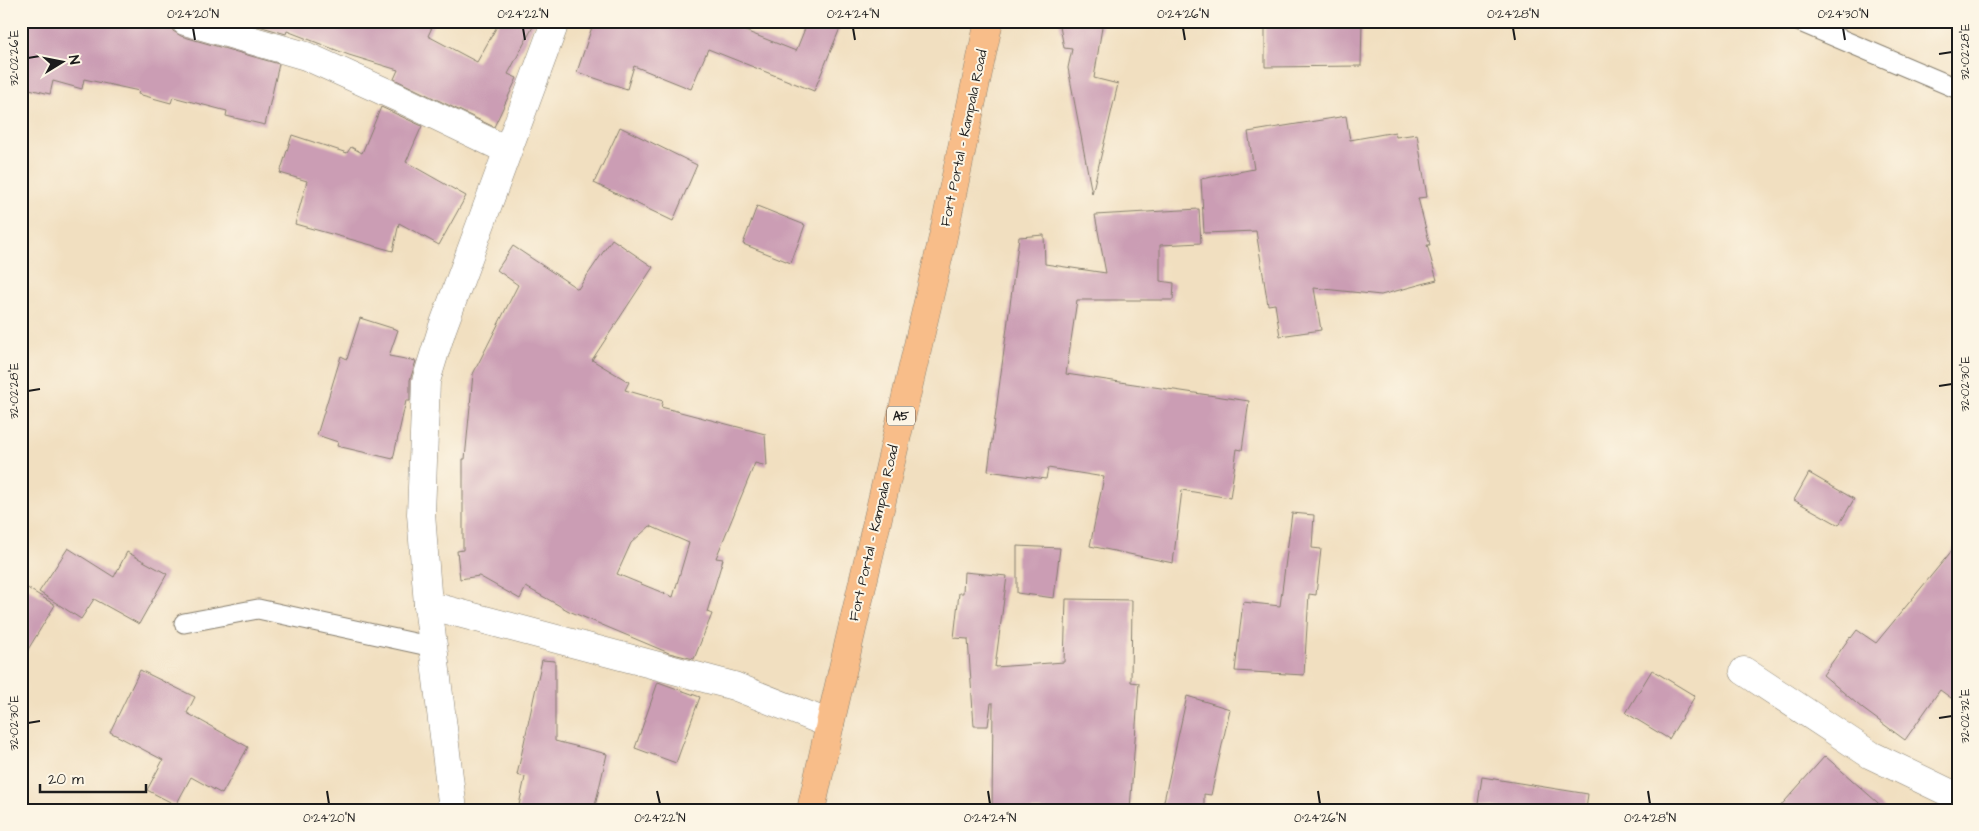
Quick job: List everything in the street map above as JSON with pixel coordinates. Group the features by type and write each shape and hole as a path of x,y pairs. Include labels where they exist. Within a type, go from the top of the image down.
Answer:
{"main road":[{"name":"Fort Portal - Kampala Road","path":"811,810 941,246 989,21"}],"street":[{"path":"185,21 306,56 507,150"},
{"path":"453,810 428,606 421,514 426,381 442,329 553,21"},
{"path":"428,606 734,686 830,724"},
{"path":"1744,671 1871,755 1958,797"}],"lane":[{"path":"1798,21 1958,89"},
{"path":"184,623 258,608 433,647"}],"building":[{"path":"21,21 132,21 161,27 162,21 170,21 173,31 181,36 279,64 265,125 226,116 227,111 173,97 171,103 138,94 139,91 84,79 82,89 53,81 50,94 21,87"},
{"path":"242,21 435,21 428,36 477,62 500,21 536,21 508,74 517,78 494,127 394,79 398,70 349,55 287,31 286,34"},
{"path":"594,21 720,21 796,51 808,21 843,21 814,91 708,49 691,89 634,66 627,89 577,72"},
{"path":"1059,21 1103,21 1094,78 1118,84 1092,194 1068,68 1072,49 1064,48"},
{"path":"1265,21 1362,21 1361,66 1265,67"},
{"path":"381,107 422,126 406,162 466,196 439,245 399,223 393,251 295,224 307,181 280,173 292,135 347,153 351,147 362,153"},
{"path":"1346,116 1350,140 1395,132 1396,137 1417,134 1427,197 1418,198 1430,245 1427,245 1437,280 1381,295 1314,288 1321,330 1280,336 1275,304 1268,305 1256,231 1204,233 1201,179 1254,169 1248,132"},
{"path":"620,127 697,165 673,221 594,183"},
{"path":"757,206 805,225 791,263 743,244"},
{"path":"1199,209 1201,243 1160,245 1160,281 1174,283 1173,300 1077,300 1066,374 1249,401 1242,450 1237,449 1230,498 1182,490 1173,563 1090,546 1104,477 1048,468 1046,479 988,471 1019,237 1044,235 1045,264 1106,273 1095,215"},
{"path":"612,239 653,267 592,360 629,382 625,390 663,401 661,407 765,434 767,466 755,463 716,558 723,559 707,612 712,614 694,659 669,653 569,611 526,587 520,599 479,576 460,579 457,551 463,550 463,459 465,459 473,374 518,285 497,270 513,246 578,289","holes":["650,526 689,543 673,597 617,574 631,543"]},
{"path":"360,318 398,330 389,356 416,361 410,380 410,401 406,401 393,459 337,446 338,442 317,435 341,356 347,359"},
{"path":"1809,473 1854,499 1839,525 1794,500"},
{"path":"1292,513 1314,515 1312,548 1321,549 1316,595 1309,594 1304,675 1235,671 1243,602 1280,606"},
{"path":"1958,543 1958,703 1940,690 1905,740 1863,709 1823,675 1857,630 1876,643"},
{"path":"1017,546 1060,548 1054,598 1017,593"},
{"path":"68,548 114,577 127,552 167,574 139,624 94,599 81,619 39,592"},
{"path":"964,572 1007,576 995,667 1064,662 1066,599 1132,600 1131,682 1139,683 1130,810 992,810 993,703 991,703 988,726 974,726 968,639 954,638 959,593 963,593"},
{"path":"21,584 55,605 21,661"},
{"path":"542,660 555,661 555,741 607,754 594,810 518,810 525,777 517,775"},
{"path":"140,670 195,697 187,713 248,747 222,794 191,777 176,805 147,790 163,760 110,732"},
{"path":"1652,670 1695,696 1669,739 1626,713"},
{"path":"658,682 700,697 676,763 635,748"},
{"path":"1187,696 1230,709 1211,795 1204,794 1204,810 1162,810"},
{"path":"1825,756 1886,810 1777,810"},
{"path":"1482,777 1588,794 1586,810 1514,810 1478,804"}]}
